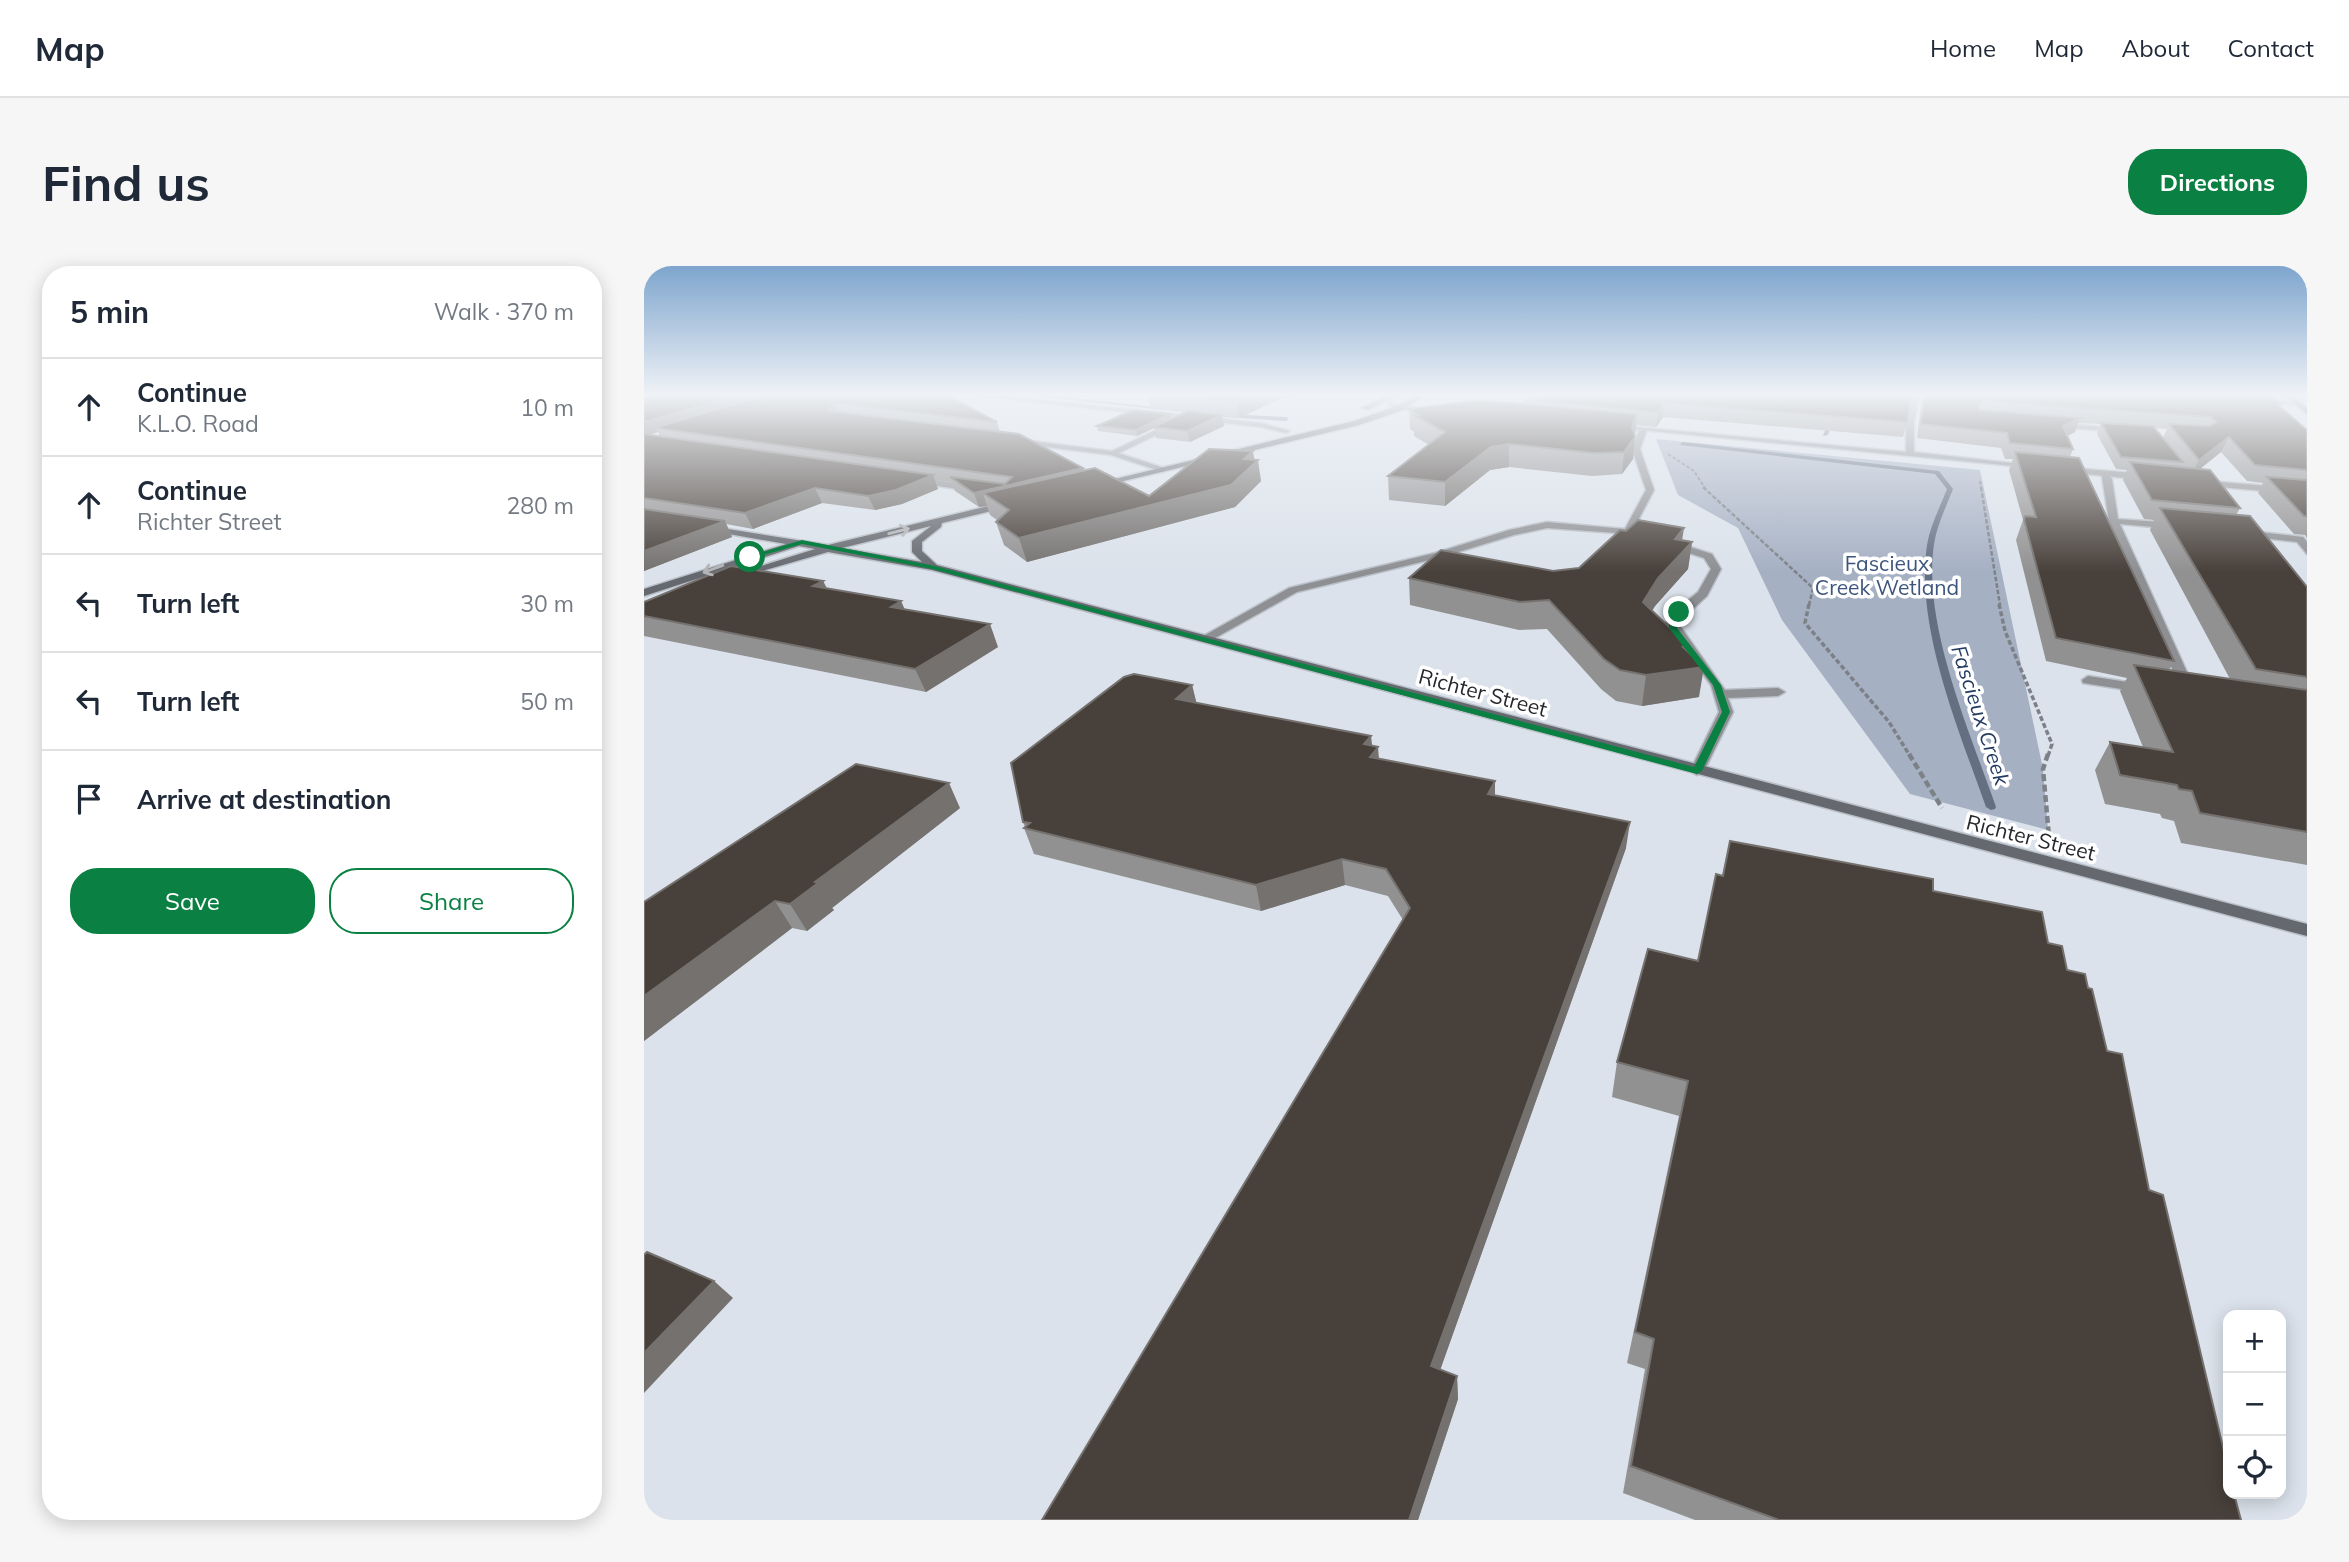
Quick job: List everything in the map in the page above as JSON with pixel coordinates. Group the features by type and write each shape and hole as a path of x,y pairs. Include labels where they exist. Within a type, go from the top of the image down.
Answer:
{"main road":[{"path":"1091,474 1180,455"},
{"path":"1085,487 1227,455"},
{"path":"928,512 1010,493"},
{"path":"660,601 752,569 1020,502"},
{"path":"933,568 917,552 917,541 932,527 969,513"},
{"name":"Richter Street","path":"697,525 833,547 933,568 2307,930"},
{"path":"644,593 822,537"}],"street":[{"path":"1118,455 1163,469"},
{"path":"1638,455 1650,490 1640,535"},
{"path":"1915,455 2152,477"},
{"path":"2088,680 2184,694 2114,520 2108,479 2104,473"},
{"path":"901,479 983,489"},
{"path":"2188,481 2307,492"},
{"path":"2114,520 2180,527"},
{"path":"1204,639 1293,590 1438,555 1512,532 1547,526 1594,527 1640,535 1707,556 1714,562 1716,569 1703,594 1679,612 1672,624 1717,685 1726,712 1697,771"},
{"path":"2234,532 2304,539 2307,551"},
{"path":"1720,694 1778,692"}],"path":[{"path":"1669,455 1694,471 1708,494 1813,588 1805,623 1889,722 1945,813"},
{"path":"1966,460 1979,480 1992,570 2005,631 2052,744 2043,769 2053,864"}],"green space":[{"name":"Fascieux Creek Wetland","path":"1662,455 1818,455 1980,470 2043,769 2048,830 1910,794 1782,620 1738,528 1678,495"}],"building":[{"path":"644,455 789,455 933,475 896,490 868,496 815,488 745,513 644,498"},
{"path":"848,455 1058,455 1083,468 974,493 950,477 1005,484 1012,477"},
{"path":"1202,455 1249,455 1244,459 1258,460 1231,485 1019,538 996,522 1009,510 983,493 1095,468 1149,496"},
{"path":"1416,455 1481,455 1445,482 1388,476"},
{"path":"2016,455 2079,458 2174,661 2056,638 2024,520 2025,516 2036,517"},
{"path":"2120,455 2177,455 2183,462 2121,457"},
{"path":"2194,455 2206,455 2199,460"},
{"path":"2245,455 2307,455 2307,470 2255,465"},
{"path":"2130,462 2210,470 2240,508 2152,500"},
{"path":"2267,477 2307,480 2307,516 2304,516"},
{"path":"2160,508 2250,516 2307,587 2307,677 2256,669"},
{"path":"644,509 725,521 644,551"},
{"path":"1638,520 1684,528 1675,539 1692,542 1658,578 1643,602 1689,646 1683,647 1704,667 1646,675 1620,670 1604,659 1549,600 1520,602 1409,578 1441,550 1553,571 1579,568 1620,530 1626,531"},
{"path":"731,566 823,581 813,586 901,601 891,607 990,624 915,669 644,616 644,602"},
{"path":"2134,665 2307,690 2307,832 2200,813 2192,791 2179,789 2177,785 2120,775 2110,742 2173,752"},
{"path":"1134,674 1192,685 1176,699 1371,736 1364,744 1378,747 1370,757 1495,781 1488,794 1630,822 1431,1366 1457,1376 1409,1520 1042,1520 1410,908 1386,869 1342,859 1256,885 1024,828 1030,823 1023,822 1011,763 1124,677"},
{"path":"856,764 949,783 815,882 818,883 790,904 775,901 644,996 644,902"},
{"path":"1730,841 1933,879 1933,891 2042,912 2048,943 2062,946 2067,970 2085,974 2088,988 2092,989 2107,1051 2122,1054 2149,1190 2163,1195 2223,1447 2223,1499 2235,1499 2241,1520 1779,1520 1631,1466 1654,1339 1635,1332 1688,1081 1617,1062 1648,949 1698,961 1716,874 1723,876"},
{"path":"647,1252 714,1281 644,1353 644,1255"}],"waterway":[{"name":"Fascieux Creek","path":"1778,455 1937,472 1950,489 1935,527 1930,550 1933,616 1948,681 1991,807"}],"route":[{"path":"750,557 802,542 933,568 1697,771 1726,712 1717,685 1673,628 1673,619 1679,612"}]}
